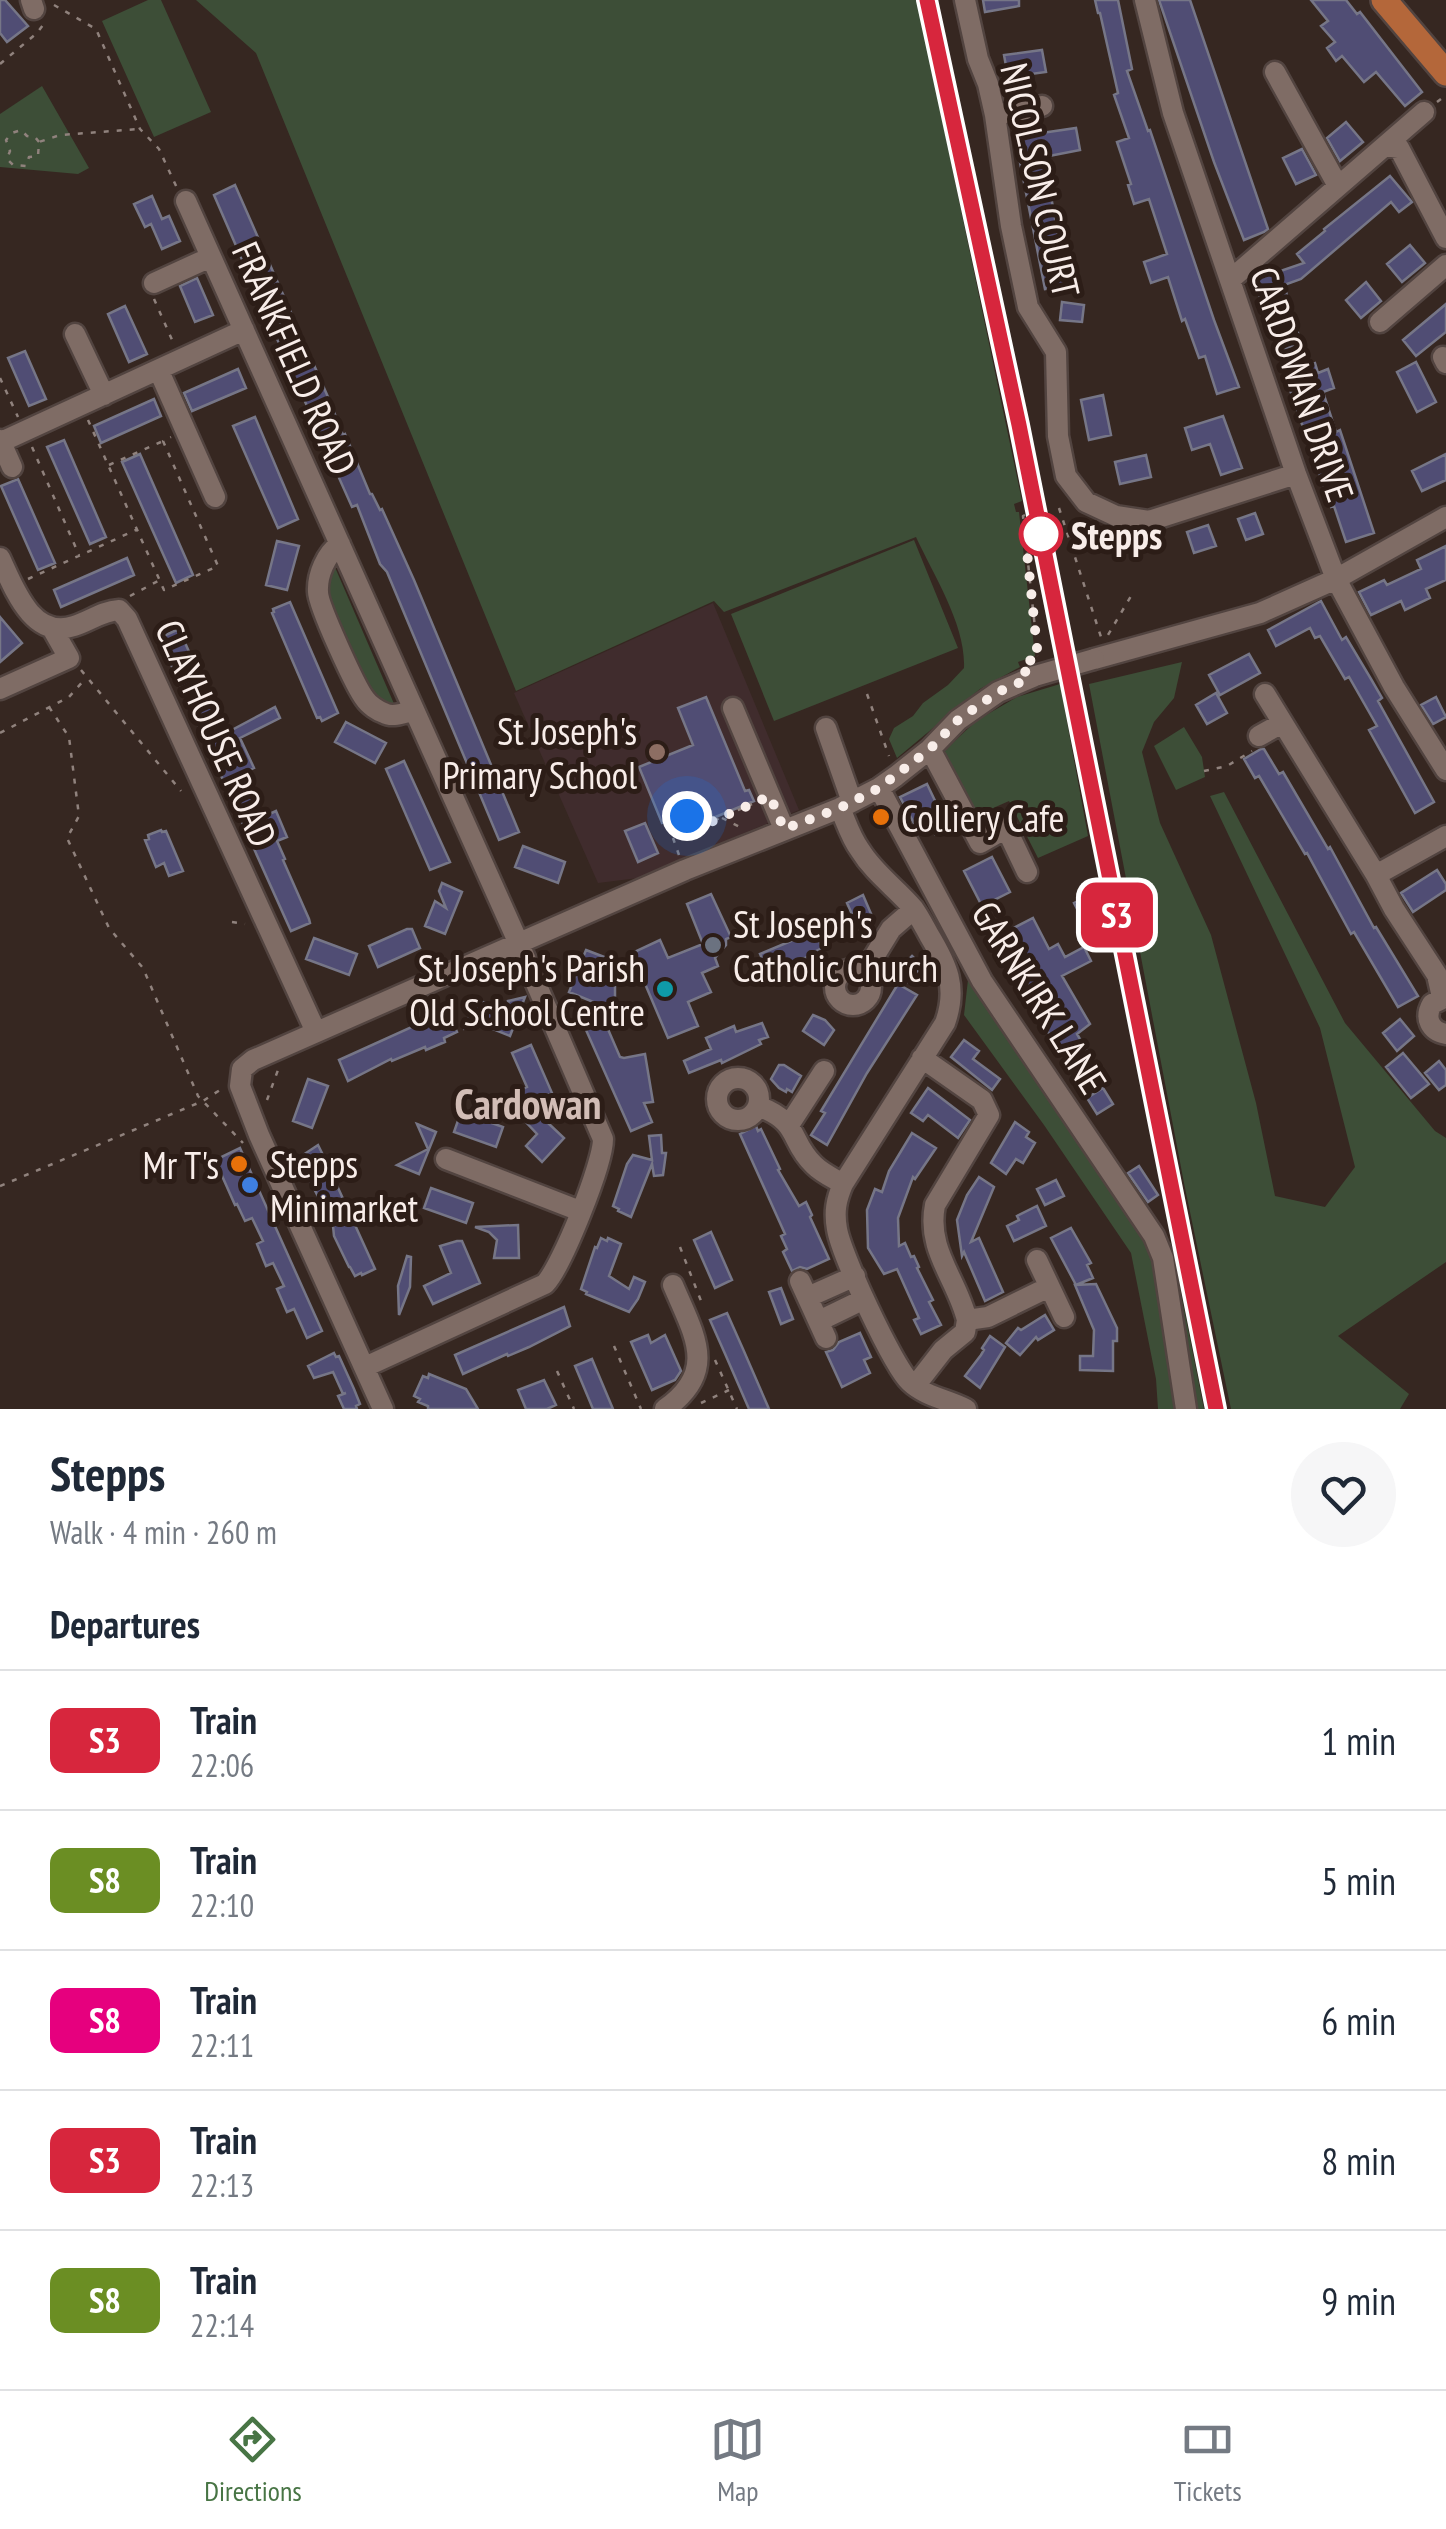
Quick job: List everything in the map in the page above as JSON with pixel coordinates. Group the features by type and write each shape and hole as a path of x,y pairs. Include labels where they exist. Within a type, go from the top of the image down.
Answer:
{"main road":[{"path":"1384,0 1446,72"}],"street":[{"name":"NICOLSON COURT","path":"965,0 996,115 1011,226 1028,307 1056,352 1058,436 1066,476 1086,502 1116,516 1149,521 1296,474"},
{"name":"CARDOWAN DRIVE","path":"1145,0 1172,112 1296,474 1336,578 1394,687 1446,770"},
{"path":"1275,72 1338,186"},
{"path":"996,115 1042,106"},
{"path":"1230,280 1424,112"},
{"path":"1386,146 1398,148 1446,238"},
{"name":"FRANKFIELD ROAD","path":"186,201 519,944 602,1139 602,1154 580,1211 558,1266 545,1284 364,1367"},
{"path":"154,283 211,256"},
{"path":"1380,322 1446,265"},
{"path":"12,466 0,441 244,330"},
{"path":"75,334 104,395"},
{"path":"159,371 215,497"},
{"path":"383,1409 240,1086 242,1070 253,1060 685,870 846,805 888,782 930,749 958,720 1037,667 1094,659 1260,613 1336,578 1446,517"},
{"path":"340,544 330,551 318,580 318,597 331,628 366,700 390,716 414,710"},
{"path":"0,558 6,589 31,617 52,628 69,658 0,689"},
{"name":"CLAYHOUSE ROAD","path":"52,628 71,628 108,611 119,610 127,619 316,1032"},
{"path":"1264,694 1436,974 1444,997 1432,1004 1428,1014 1431,1026 1446,1034"},
{"path":"733,708 784,829"},
{"path":"1260,736 1282,723"},
{"path":"826,728 858,849 914,909 940,953 952,989 945,1023 842,1184 835,1204 836,1226 840,1244 896,1365 915,1386 966,1409"},
{"path":"930,749 980,843 1006,828 1027,872"},
{"name":"GARNKIRK LANE","path":"888,782 982,981 1154,1236 1163,1258 1186,1409"},
{"path":"1376,875 1446,836"},
{"path":"864,973 892,929 914,909"},
{"path":"915,1386 943,1350 965,1332 968,1320 932,1234 932,1221 935,1206 989,1115 982,1100 922,1058"},
{"path":"789,1125 824,1071"},
{"path":"758,1106 780,1116 816,1168 842,1184"},
{"path":"446,1159 580,1211"},
{"path":"1036,1260 1064,1317"},
{"path":"854,1304 822,1329 804,1289 856,1276"},
{"path":"665,1409 688,1388 699,1362 695,1339 673,1285"},
{"path":"968,1320 988,1317 1049,1286"}],"path":[{"path":"54,0 54,4 96,30 140,129 159,149 186,201"},
{"path":"0,64 37,33 37,10"},
{"path":"39,142 60,135 140,129"},
{"path":"21,130 39,142 38,156 29,158 26,166 12,165 6,159 10,150 6,140 12,133 21,130"},
{"path":"154,283 153,298 182,360"},
{"path":"0,378 79,556"},
{"path":"0,397 7,394"},
{"path":"81,405 164,590 218,566 163,441"},
{"path":"109,465 186,431"},
{"path":"1059,508 1101,636 1108,635 1131,596"},
{"path":"1025,516 1037,667"},
{"path":"41,573 138,528"},
{"path":"141,588 159,580"},
{"path":"69,658 182,792"},
{"path":"0,733 69,697 87,676"},
{"path":"867,694 888,782"},
{"path":"49,707 69,737 79,816 67,838 108,928 143,968 198,1096 242,1144 258,1132 287,1045"},
{"path":"1204,771 1227,766 1261,745 1260,736"},
{"path":"685,870 668,824 706,809 711,822 770,796"},
{"path":"0,1186 202,1101 240,1077"},
{"path":"680,1247 704,1311"},
{"path":"614,1346 641,1409"},
{"path":"716,1360 737,1409"},
{"path":"557,1371 574,1409"},
{"path":"700,1403 728,1390"}],"shaded area":[{"name":"St Joseph's Primary School","path":"713,603 799,810 638,878 598,883 514,693"}],"green space":[{"path":"148,0 161,0 211,112 154,137 102,21"},
{"path":"196,0 917,0 1022,501 1014,504 1019,512 1035,656 1018,662 1020,667 980,689 897,758 889,739 894,728 913,716 964,668 954,618 916,537 724,612 714,601 516,691 256,53"},
{"path":"42,86 89,168 78,174 0,167 0,114"},
{"path":"914,540 958,648 774,721 731,614"},
{"path":"334,565 395,706 391,708 373,701 321,585"},
{"path":"1182,662 1174,698 1154,722 1142,752 1160,823 1211,935 1256,1103 1275,1196 1325,1207 1355,1167 1320,1028 1210,796 1224,792 1345,1023 1435,1131 1446,1138 1446,1262 1338,1336 1409,1394 1400,1409 1231,1409 1089,684"},
{"path":"1060,684 1088,836 1038,858 1009,801 973,817 939,756 976,721 1017,697"},
{"path":"1184,727 1202,757 1205,777 1176,790 1154,746"},
{"path":"969,971 1156,1236 1171,1243 1204,1409 1158,1409 1156,1379 1131,1253 964,1015"}],"building":[{"path":"0,0 5,0 28,26 7,42 0,33"},
{"path":"983,0 1019,0 1019,6 985,12"},
{"path":"1095,0 1118,0 1132,69 1127,71 1239,387 1217,394 1205,356 1199,358 1185,319 1182,321 1168,277 1151,283 1144,262 1167,254 1149,199 1134,204 1128,185 1131,184 1117,142 1129,138 1114,95 1118,93"},
{"path":"1159,0 1190,0 1268,229 1264,232 1244,240"},
{"path":"1311,0 1346,0 1357,14 1360,12 1422,92 1405,106 1376,72 1364,82 1342,56 1336,61 1327,48 1335,42 1321,26 1328,21"},
{"path":"1042,50 1046,72 1008,77 1004,55"},
{"path":"1346,122 1363,142 1340,161 1327,138"},
{"path":"1076,128 1080,150 1044,157 1067,286 1045,289 1015,137"},
{"path":"1302,149 1316,175 1296,184 1283,158"},
{"path":"1390,176 1412,202 1399,212 1391,202 1301,279 1284,285 1301,343 1279,351 1254,280 1304,263 1297,254"},
{"path":"235,185 343,435 414,580 519,832 499,840 387,572 380,564 357,505 352,507 278,341 276,331 283,328 273,306 266,309 260,301 214,195"},
{"path":"152,196 162,219 169,216 180,241 162,249 151,224 145,227 134,204"},
{"path":"1410,245 1425,263 1402,282 1387,264"},
{"path":"197,278 213,315 195,322 180,286"},
{"path":"1366,282 1381,301 1361,318 1346,300"},
{"path":"1062,302 1084,305 1082,322 1060,320"},
{"path":"1446,304 1446,332 1416,356 1403,340"},
{"path":"125,306 147,354 129,362 108,314"},
{"path":"25,351 46,399 29,406 8,358"},
{"path":"1416,362 1436,402 1417,412 1397,372"},
{"path":"1315,363 1318,373 1328,369 1334,388 1323,392 1336,432 1340,430 1374,533 1346,542 1284,373"},
{"path":"238,369 246,388 192,411 184,393"},
{"path":"1103,395 1111,435 1089,440 1081,400"},
{"path":"154,399 161,416 101,443 94,426"},
{"path":"1223,416 1242,468 1221,475 1210,444 1192,450 1185,428"},
{"path":"255,417 298,519 278,528 233,426"},
{"path":"64,440 106,537 90,544 47,447"},
{"path":"140,454 193,575 176,583 122,462"},
{"path":"1446,454 1446,480 1422,491 1412,471"},
{"path":"1146,455 1151,477 1120,484 1115,462"},
{"path":"18,479 55,563 38,570 1,486"},
{"path":"1255,513 1263,534 1246,540 1238,519"},
{"path":"1208,525 1216,546 1194,553 1187,532"},
{"path":"277,541 299,546 287,590 266,585"},
{"path":"1446,546 1446,580 1426,589 1430,598 1405,610 1401,601 1371,615 1359,592 1384,580 1387,585 1421,569 1417,560"},
{"path":"127,558 134,575 61,607 54,590"},
{"path":"1321,601 1382,698 1378,701 1434,802 1415,813 1369,730 1377,726 1320,636 1315,638 1310,628 1276,646 1268,630"},
{"path":"290,602 338,713 322,721 317,718 272,613"},
{"path":"0,617 22,643 0,662"},
{"path":"179,629 225,730 228,732 275,707 280,718 240,738 254,768 244,773 261,812 265,816 276,811 287,837 277,841 309,919 310,923 291,931 159,638"},
{"path":"1249,654 1260,673 1220,695 1209,675"},
{"path":"1216,693 1227,713 1207,724 1196,705"},
{"path":"706,697 745,791 749,790 754,801 713,818 708,805 662,823 639,767 693,745 678,708"},
{"path":"1436,697 1446,717 1433,724 1421,705"},
{"path":"346,722 386,743 375,763 335,742"},
{"path":"1261,749 1279,774 1283,772 1418,996 1398,1007 1354,932 1351,934 1307,853 1244,759"},
{"path":"404,761 450,862 430,870 386,769"},
{"path":"927,784 948,828 935,834 929,821 916,827 900,797"},
{"path":"645,823 658,853 638,862 625,831"},
{"path":"166,831 183,871 169,876 164,863 156,867 145,840"},
{"path":"523,846 565,862 558,883 515,867"},
{"path":"992,857 1010,892 982,906 964,871"},
{"path":"1437,870 1446,890 1413,912 1401,893"},
{"path":"442,883 462,892 445,934 425,926 435,901 446,908 439,891"},
{"path":"711,894 731,937 715,958 718,966 702,973 711,992 688,1002 698,1026 668,1038 632,953 660,940 668,958 703,944 687,904"},
{"path":"863,895 872,916 856,923 847,903"},
{"path":"1088,896 1098,917 1085,924 1074,903"},
{"path":"1033,918 1049,949 1058,944 1065,957 1084,947 1091,961 1062,976 1090,1024 1077,1034 1094,1063 1078,1072 1045,1027 1049,1024 1002,934"},
{"path":"412,929 420,948 378,967 369,946"},
{"path":"815,931 822,948 817,953 774,971 767,970 760,954"},
{"path":"314,938 357,954 349,975 306,959"},
{"path":"586,950 607,958 597,981 615,980 615,1011 569,992"},
{"path":"912,956 922,966 907,982 896,972"},
{"path":"898,984 917,995 827,1145 811,1135 825,1113 821,1111"},
{"path":"525,997 510,1036 480,1021 465,1028 475,999 510,1012 508,1001"},
{"path":"447,1011 457,1032 444,1038 445,1042 391,1059 348,1081 339,1060"},
{"path":"601,1013 620,1057 645,1054 653,1102 644,1103 652,1122 631,1131 582,1021"},
{"path":"813,1015 834,1030 824,1045 803,1031"},
{"path":"1400,1019 1414,1036 1397,1051 1383,1033"},
{"path":"762,1023 768,1037 759,1040 761,1044 722,1063 721,1060 689,1073 684,1061 711,1049 706,1038 734,1026 736,1032"},
{"path":"964,1040 979,1051 973,1059 1000,1079 992,1090 951,1057"},
{"path":"531,1045 552,1093 538,1099 554,1118 548,1123 564,1138 542,1162 526,1146 537,1134 522,1118 528,1111 517,1092 527,1087 512,1053"},
{"path":"1403,1053 1429,1084 1411,1098 1386,1067"},
{"path":"1439,1061 1446,1070 1446,1085 1439,1090 1425,1073"},
{"path":"779,1065 801,1076 792,1092 779,1088 771,1079"},
{"path":"308,1079 328,1086 312,1128 293,1121"},
{"path":"928,1088 970,1120 958,1138 928,1115 923,1121 911,1113"},
{"path":"1103,1088 1113,1104 1097,1114 1087,1098"},
{"path":"461,1112 503,1127 496,1147 454,1132"},
{"path":"1015,1122 1029,1132 1026,1137 1035,1143 1023,1163 1016,1159 1006,1174 991,1163"},
{"path":"417,1124 436,1132 419,1174 397,1165 428,1149"},
{"path":"756,1126 799,1206 806,1202 829,1259 807,1269 792,1271 783,1252 787,1249 781,1236 785,1234 740,1134"},
{"path":"912,1133 936,1148 913,1177 898,1218 899,1246 905,1243 911,1257 914,1256 941,1325 921,1334 914,1320 919,1318 897,1269 884,1274 868,1248 867,1210 875,1189 882,1192 889,1171"},
{"path":"661,1135 662,1153 666,1153 663,1175 654,1176 652,1164 631,1217 618,1211 613,1206 627,1164 633,1155 652,1160 649,1136"},
{"path":"318,1145 329,1167 339,1163 334,1179 375,1269 362,1275 355,1276 349,1267 303,1167 300,1157"},
{"path":"240,1148 322,1331 307,1338 294,1309 287,1312 277,1289 284,1286 273,1263 266,1266 257,1244 263,1241 252,1218 245,1221 215,1160"},
{"path":"1139,1166 1158,1195 1148,1202 1128,1173"},
{"path":"979,1177 994,1187 971,1242 979,1238 1003,1292 985,1301 964,1252 962,1256 957,1220"},
{"path":"1056,1180 1064,1196 1045,1205 1037,1189"},
{"path":"431,1188 473,1203 466,1223 424,1208"},
{"path":"1037,1206 1046,1226 1014,1241 1007,1226"},
{"path":"518,1225 519,1258 494,1258 497,1240 475,1227"},
{"path":"1071,1228 1091,1263 1087,1265 1093,1278 1076,1285 1051,1238"},
{"path":"711,1232 732,1280 715,1288 694,1240"},
{"path":"601,1238 621,1244 609,1276 629,1289 634,1277 645,1282 629,1312 581,1289"},
{"path":"462,1241 480,1283 433,1304 424,1286 451,1273 440,1246"},
{"path":"407,1256 411,1257 410,1287 399,1315 398,1286"},
{"path":"1096,1284 1117,1328 1113,1371 1080,1370 1080,1356 1093,1356 1094,1330 1075,1285"},
{"path":"781,1288 793,1319 781,1324 769,1292"},
{"path":"564,1307 570,1326 463,1374 455,1355"},
{"path":"727,1313 769,1409 749,1409 710,1320"},
{"path":"1045,1315 1054,1330 1038,1340 1036,1337 1020,1355 1006,1343 1018,1328 1021,1330"},
{"path":"860,1333 871,1357 864,1360 870,1373 842,1387 826,1352"},
{"path":"648,1335 651,1343 665,1335 681,1371 675,1380 652,1390 631,1342"},
{"path":"990,1336 1005,1347 980,1388 965,1376"},
{"path":"334,1353 354,1389 360,1404 357,1409 344,1409 338,1396 346,1393 343,1394 333,1372 314,1378 308,1366"},
{"path":"592,1359 613,1409 593,1409 575,1366"},
{"path":"429,1374 466,1389 478,1409 428,1409 418,1402 420,1399 414,1396 423,1376 428,1378"},
{"path":"544,1380 556,1405 526,1409 518,1390"}],"railway":[{"path":"927,0 1019,425 1216,1409"}],"train":[{"name":"S3","path":"927,0 1019,425 1216,1409"}],"place":[{"name":"Stepps","path":"1041,534"},
{"name":"St Joseph's Primary School","path":"657,752"},
{"name":"Colliery Cafe","path":"881,817"},
{"name":"St Joseph's Catholic Church","path":"713,945"},
{"name":"St Joseph's Parish Old School Centre","path":"665,989"},
{"name":"Mr T's","path":"239,1164"},
{"name":"Stepps Minimarket","path":"250,1185"}],"district":[{"name":"Cardowan","path":"528,1103"}],"route":[{"path":"687,816 706,809 711,822 770,796 784,829 840,808 896,776 958,720 998,692 1028,679 1022,663 1038,658 1027,552 1041,534"}]}
